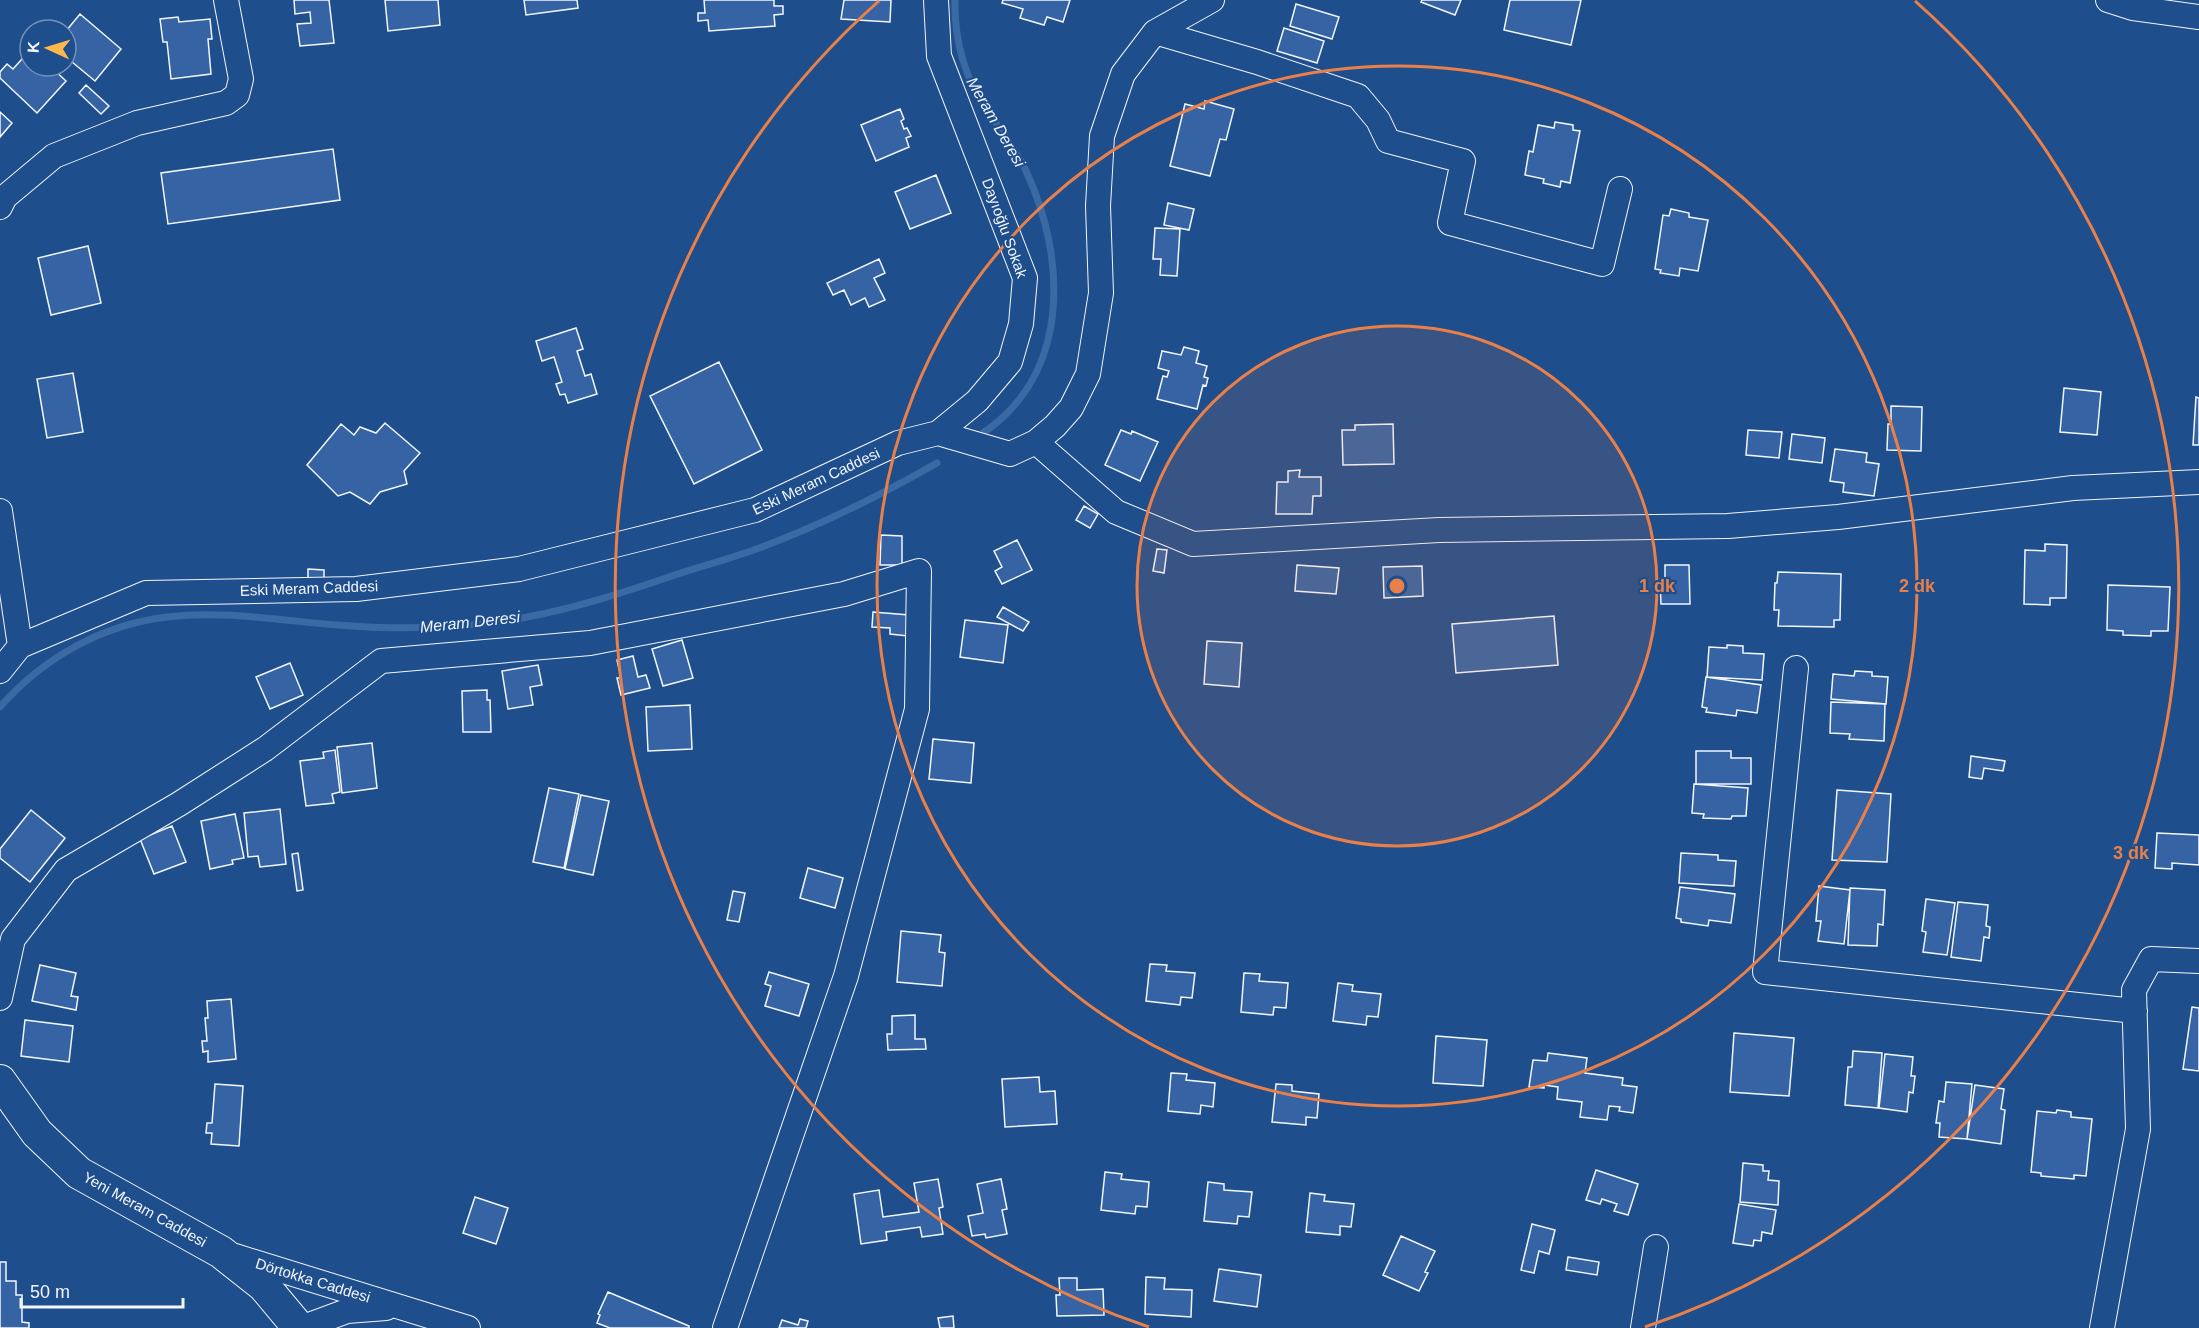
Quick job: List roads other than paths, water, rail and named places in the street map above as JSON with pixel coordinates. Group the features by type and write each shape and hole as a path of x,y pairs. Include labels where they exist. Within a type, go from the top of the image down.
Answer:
{"main road":[{"name":"Yeni Meram Caddesi","path":"0,1081 37,1132 79,1173 221,1252 264,1286 300,1328"},
{"name":"Yeni Meram Caddesi","path":"0,1107 42,1158 74,1188 219,1274 251,1301 271,1328"}],"street":[{"path":"0,207 5,197 54,156 136,123 225,103 237,95 241,79 226,0"},
{"name":"Dayıoğlu Sokak","path":"936,0 939,56 1025,278 1021,324 1010,362 977,400 938,433"},
{"path":"938,433 1010,454 1035,442 1055,426 1071,408 1088,374 1101,293 1098,206 1102,136 1123,75 1155,32 1212,0"},
{"path":"2108,0 2133,8 2199,17"},
{"path":"1155,32 1257,62 1358,96 1378,120 1388,141 1463,161 1450,223 1602,264 1620,189"},
{"name":"Eski Meram Caddesi","path":"0,671 20,646 146,593 356,589 519,568 755,510 898,443 938,433"},
{"path":"1035,442 1116,512 1193,544 1439,530 1728,526 1838,517 2073,488 2199,482"},
{"path":"0,511 20,646"},
{"path":"0,998 13,939 66,870 179,804 265,749 381,661 591,643 844,594 919,571 917,709 846,976 725,1328"},
{"path":"1796,668 1764,972 2135,1011"},
{"path":"2102,1328 2138,1129 2134,990 2151,959 2199,961"},
{"path":"1643,1328 1656,1247"},
{"name":"Dörtokka Caddesi","path":"221,1252 468,1328"},
{"name":"Dörtokka Caddesi","path":"300,1328 347,1311 406,1308"}],"waterway":[{"name":"Meram Deresi","path":"955,0 956,29 962,59 980,100 1014,149 1027,173 1040,207 1049,242 1054,278 1053,314 1046,348 1032,380 1012,408 983,433"},
{"name":"Meram Deresi","path":"0,707 35,673 76,646 120,627 144,621 189,615 210,615 361,627 430,628 499,622 577,606 785,538 851,508 937,463"}]}
